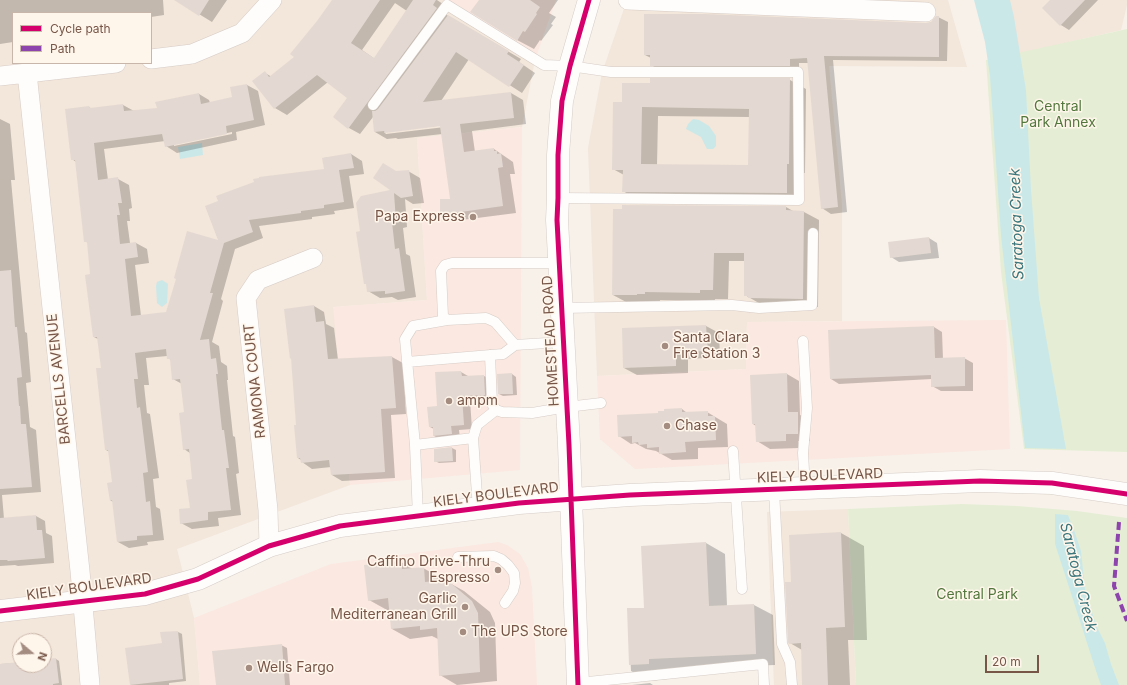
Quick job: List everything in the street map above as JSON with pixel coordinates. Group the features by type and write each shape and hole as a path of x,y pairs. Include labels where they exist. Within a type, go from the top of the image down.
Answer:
{"main road":[{"name":"HOMESTEAD ROAD","path":"578,684 560,263 558,155 562,102 570,66 589,0"},
{"name":"KIELY BOULEVARD","path":"0,611 145,594 198,579 269,546 340,526 519,503 736,491 980,481 1052,483 1127,494"}],"street":[{"path":"152,59 192,54 242,32 272,0"},
{"path":"628,0 926,12"},
{"path":"0,76 107,64"},
{"name":"BARCELLS AVENUE","path":"27,73 90,685"},
{"name":"RAMONA COURT","path":"269,546 268,510 246,298 258,280 313,258"}],"lane":[{"path":"373,105 447,5 544,65 570,66 611,72 798,72 800,200 558,198"},
{"path":"562,308 732,305 759,308 812,306 813,233"},
{"path":"447,320 443,316 441,271 445,265 452,263 560,263"},
{"path":"418,517 415,444 406,339 413,326 447,320 486,318 495,322 515,345"},
{"path":"802,341 807,408 802,453 805,488"},
{"path":"407,362 503,354 515,345 563,342"},
{"path":"490,355 492,404 496,410 502,412 532,413 567,407 602,404"},
{"path":"478,509 473,438 477,425 496,410"},
{"path":"415,444 473,438"},
{"path":"733,450 742,589"},
{"path":"774,490 782,644 790,662 792,685"},
{"path":"458,557 494,556 501,559 508,565 514,573 515,583 513,592 505,603"},
{"path":"578,684 763,664 764,685"}],"shaded area":[{"path":"0,0 447,0 535,60 522,127 417,138 427,300 334,307 350,485 177,549 194,618 200,685 0,685"},
{"path":"447,0 556,0 535,60"},
{"path":"627,0 948,0 967,67 829,66 842,205 842,321 747,322 746,369 597,376 588,148 602,73"},
{"path":"1004,0 1127,0 1127,5 1121,30 1014,55"},
{"path":"522,127 520,470 350,485 333,307 427,300 417,138"},
{"path":"1006,320 1010,449 635,469 600,439 597,376 746,369 747,322"},
{"path":"848,509 856,685 774,685 767,512"},
{"path":"498,542 507,545 520,554 528,568 532,587 537,685 200,685 194,618 331,564"}],"green space":[{"name":"Central Park Annex","path":"1127,29 1127,452 1024,449 1001,272 986,60"},
{"name":"Central Park","path":"962,504 1017,506 1077,511 1127,518 1127,685 856,685 848,509"}],"water":[{"name":"Saratoga Creek","path":"974,0 1010,0 1014,17 1026,90 1039,298 1066,449 1025,448 1001,236 990,76 985,42"},
{"path":"693,119 699,120 709,126 716,136 716,146 713,149 707,149 701,137 686,129 688,124"},
{"path":"202,143 203,155 180,159 178,147"},
{"path":"162,280 168,284 167,303 162,307 157,303 156,286 157,282"},
{"name":"Saratoga Creek","path":"1055,514 1068,515 1074,530 1081,551 1085,589 1096,625 1105,643 1119,685 1101,685 1098,677 1055,544"}],"building":[{"path":"174,0 209,0 199,16"},
{"path":"332,0 380,0 351,43 374,58 413,0 436,0 433,5 437,8 348,129 333,117 347,98 317,75 274,109 252,81 265,71 269,77 294,57 290,54"},
{"path":"479,0 530,0 540,7 525,32 523,31 517,41 470,12"},
{"path":"1050,0 1085,0 1060,26 1042,8"},
{"path":"644,14 705,14 926,23 931,22 936,16 939,16 939,57 824,56 838,207 821,209 807,58 790,59 790,66 650,66 650,55 644,55"},
{"path":"448,15 509,51 507,54 524,65 509,87 456,52 423,102 511,92 514,118 460,124 464,152 494,148 494,151 497,151 497,154 501,153 503,167 498,168 503,206 440,215 440,199 450,199 440,126 385,133 384,131 374,132 372,111 378,109"},
{"path":"650,78 790,78 789,164 787,164 787,193 622,192 623,170 612,170 613,102 622,102 622,83 650,83","holes":["642,107 749,109 748,165 641,164"]},
{"path":"247,84 254,120 226,126 227,134 165,147 162,134 94,143 98,180 118,177 122,203 118,203 120,215 117,215 120,244 136,242 138,257 125,259 131,316 166,312 176,279 174,278 187,231 218,240 205,206 218,201 216,196 254,182 253,179 259,177 324,169 322,158 351,153 354,168 339,170 344,202 324,205 324,208 301,211 301,213 249,220 253,232 224,243 210,293 213,293 200,340 209,339 211,359 216,358 218,374 216,374 222,430 224,430 229,468 226,468 231,510 208,512 208,520 180,524 179,509 190,508 186,480 192,479 189,449 183,450 179,413 184,412 180,379 172,380 170,359 167,359 166,349 135,353 138,379 134,379 137,408 140,407 148,472 143,473 146,502 150,501 153,535 137,536 137,540 117,542 112,500 110,501 107,483 112,482 108,450 105,450 96,368 101,368 97,337 93,337 85,275 90,274 87,242 84,242 75,160 71,160 65,109 123,104 124,111 157,108 155,102 199,93 201,104 232,97 230,87"},
{"path":"383,163 396,171 409,170 413,196 401,198 394,193 396,221 392,222 395,249 399,248 405,291 385,294 385,291 367,292 366,284 364,284 356,232 360,231 356,203 361,196 390,190 373,178"},
{"path":"622,205 786,206 786,210 804,211 803,299 748,298 748,296 744,296 744,253 714,253 713,290 700,290 700,293 645,292 645,294 637,295 612,295 613,209 622,209"},
{"path":"929,237 931,253 890,258 888,242"},
{"path":"11,270 15,327 17,327 22,377 17,378 19,406 21,424 26,424 32,487 0,489 0,271"},
{"path":"314,305 316,322 324,321 328,359 392,356 396,408 381,409 385,472 331,475 329,460 301,463 300,458 297,458 291,358 290,359 284,309"},
{"name":"Santa Clara Fire Station 3","path":"706,325 708,351 676,352 676,366 623,368 622,328"},
{"path":"934,326 935,358 965,357 965,386 931,387 931,375 830,379 828,330"},
{"name":"ampm","path":"461,371 462,376 484,375 485,395 462,396 464,425 451,426 452,434 433,436 433,427 429,427 427,407 437,406 435,372"},
{"path":"512,373 513,394 498,394 497,374"},
{"path":"787,373 788,412 798,412 798,434 786,434 786,441 756,442 755,424 752,424 750,375"},
{"name":"Chase","path":"682,408 682,412 708,411 708,416 715,416 716,440 685,442 686,452 659,454 659,447 647,448 647,444 639,445 638,442 632,443 632,436 618,437 617,415 658,413 658,411 664,411 664,409"},
{"path":"452,447 453,461 434,462 434,449"},
{"path":"36,515 37,530 42,530 45,558 8,561 0,560 0,518"},
{"path":"841,532 845,627 826,628 828,685 802,685 801,643 789,644 788,642 785,582 791,582 789,535"},
{"path":"706,542 709,606 754,604 756,654 649,659 649,664 629,665 627,608 644,608 641,546"},
{"path":"401,561 402,569 424,567 425,582 447,580 472,601 478,613 480,672 439,676 437,628 420,630 420,626 391,629 388,598 368,601 364,565"},
{"path":"178,631 183,679 130,685 125,648 162,643 160,632"},
{"name":"Wells Fargo","path":"282,644 285,685 216,685 212,651"},
{"path":"52,658 56,658 59,683 53,685 0,685 0,664 12,663 12,673 52,673"}],"marked path":[{"path":"1119,522 1114,586 1127,621"}],"cycle path":[{"path":"578,685 569,445 557,220 558,155 562,101 570,66 589,0"},
{"path":"0,611 145,594 198,579 269,546 340,526 519,503 630,495 980,481 1052,483 1127,494"}],"place":[{"name":"Papa Express","path":"473,217"},
{"name":"Santa Clara Fire Station 3","path":"665,346"},
{"name":"ampm","path":"449,401"},
{"name":"Chase","path":"667,426"},
{"name":"Caffino Drive-Thru Espresso","path":"498,570"},
{"name":"Garlic Mediterranean Grill","path":"465,607"},
{"name":"The UPS Store","path":"463,632"},
{"name":"Wells Fargo","path":"249,668"}]}
